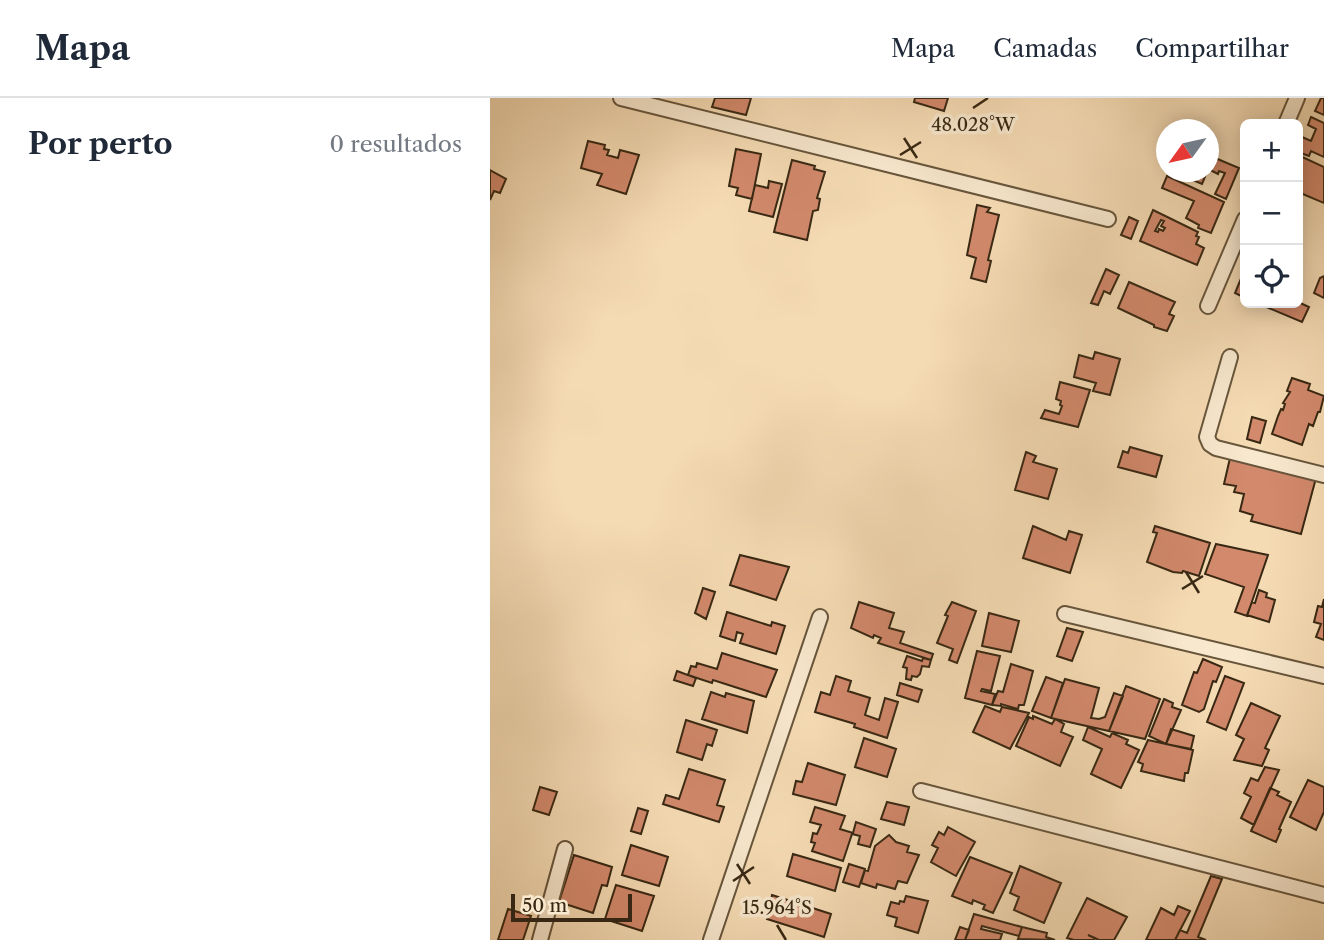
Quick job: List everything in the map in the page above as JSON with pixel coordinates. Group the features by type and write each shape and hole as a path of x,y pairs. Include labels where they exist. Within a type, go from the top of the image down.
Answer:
{"street":[{"path":"621,98 1108,219"},
{"path":"1288,119 1297,98"},
{"path":"1208,306 1240,231"},
{"path":"1230,357 1207,437 1210,443 1216,448 1324,475"},
{"path":"1065,614 1324,676"},
{"path":"711,940 820,618"},
{"path":"921,791 1324,895"},
{"path":"540,940 565,849"}],"building":[{"path":"715,98 751,98 746,115 712,107"},
{"path":"915,98 948,98 944,111 914,102"},
{"path":"1321,98 1324,98 1324,115 1315,111"},
{"path":"1311,117 1324,123 1324,157 1311,151 1309,156 1303,154 1303,137 1311,141 1316,129 1308,125"},
{"path":"588,141 605,145 604,149 609,150 607,155 618,158 620,150 639,155 626,194 597,185 602,174 581,168"},
{"path":"736,149 761,154 752,199 736,195 738,188 729,186"},
{"path":"1303,157 1324,167 1324,203 1303,194"},
{"path":"792,160 815,166 814,169 825,172 817,198 820,199 818,210 813,211 807,240 774,232"},
{"path":"1219,160 1239,168 1226,199 1215,194 1225,173 1219,171"},
{"path":"490,170 506,179 500,193 494,191 490,200"},
{"path":"769,181 782,184 773,217 749,211 755,185 768,188"},
{"path":"1164,182 1180,182 1224,202 1211,233 1198,228 1199,225 1186,218 1194,201 1162,188"},
{"path":"977,205 990,208 987,212 999,215 988,260 991,261 986,282 971,278 976,258 967,255"},
{"path":"1153,210 1198,232 1196,244 1204,248 1197,265 1140,241","holes":["1161,220 1164,221 1161,226 1165,228 1163,231 1155,231"]},
{"path":"1129,217 1138,221 1131,239 1121,235"},
{"path":"1106,269 1119,275 1110,294 1104,291 1098,305 1091,303"},
{"path":"1324,276 1324,298 1314,293 1320,278"},
{"path":"1240,281 1240,296 1235,293"},
{"path":"1129,282 1175,302 1169,314 1174,316 1167,331 1118,308"},
{"path":"1303,304 1309,307 1302,322 1269,308 1303,308"},
{"path":"1095,352 1120,359 1110,395 1093,391 1096,383 1074,377 1079,355 1093,359"},
{"path":"1292,378 1310,384 1308,390 1324,396 1320,412 1313,426 1309,424 1302,445 1272,434 1281,409 1283,410 1283,403 1290,392 1287,391"},
{"path":"1060,382 1090,390 1078,427 1041,418 1045,410 1059,414 1061,401 1056,399"},
{"path":"1252,417 1266,421 1260,443 1247,439"},
{"path":"1130,447 1162,456 1156,477 1118,467 1123,451 1128,453"},
{"path":"1026,452 1036,456 1033,462 1057,469 1048,499 1015,490"},
{"path":"1230,458 1316,478 1301,534 1251,521 1253,515 1240,511 1244,494 1234,492 1236,486 1224,484"},
{"path":"1033,526 1066,540 1069,531 1082,535 1070,573 1023,558"},
{"path":"1155,526 1210,543 1199,576 1183,571 1173,572 1147,562 1157,533 1153,532"},
{"path":"1216,544 1268,555 1247,616 1235,612 1244,587 1205,574"},
{"path":"740,555 789,567 776,600 730,585"},
{"path":"703,588 715,592 706,619 695,613"},
{"path":"1259,590 1267,593 1266,597 1275,600 1269,622 1247,615"},
{"path":"1324,599 1324,640 1316,637 1321,624 1314,622 1318,606 1322,607"},
{"path":"859,602 894,613 889,628 904,632 900,643 933,654 931,660 878,643 881,638 874,635 873,638 851,628"},
{"path":"952,602 976,611 957,663 949,660 953,649 937,643 948,616 945,615"},
{"path":"727,612 771,626 772,622 785,626 776,654 740,643 743,634 737,632 735,641 720,636"},
{"path":"989,613 1019,621 1011,652 982,646"},
{"path":"1067,628 1083,632 1072,661 1057,656"},
{"path":"977,651 1000,656 991,691 981,691 995,694 992,705 965,698"},
{"path":"722,653 777,670 766,697 688,675 691,666 696,667 697,663 717,669"},
{"path":"907,656 922,661 923,658 931,660 929,667 922,666 917,677 906,679 907,668 903,667"},
{"path":"1203,659 1222,667 1216,682 1213,681 1204,709 1199,712 1182,705 1194,672 1197,673"},
{"path":"1011,664 1033,671 1024,705 1019,705 1018,709 1001,704 992,705 998,691 1003,692"},
{"path":"677,671 696,678 693,686 674,680"},
{"path":"836,676 851,681 848,691 870,698 865,715 879,720 885,698 898,702 887,738 854,727 855,724 815,712 821,692 830,695"},
{"path":"1225,676 1244,683 1226,730 1207,722"},
{"path":"1046,677 1063,683 1051,718 1032,711"},
{"path":"1065,679 1099,688 1091,718 1105,717 1114,693 1123,696 1109,731 1051,718"},
{"path":"900,683 922,690 918,702 897,695"},
{"path":"1126,686 1160,699 1145,739 1109,731"},
{"path":"711,692 754,701 747,733 702,719"},
{"path":"1164,699 1173,703 1172,707 1181,710 1166,744 1149,736"},
{"path":"1251,703 1280,716 1265,748 1269,750 1262,766 1234,760 1244,739 1236,735"},
{"path":"985,706 1000,712 1002,707 1029,713 1010,749 973,732"},
{"path":"1033,716 1052,724 1055,719 1064,724 1061,732 1073,737 1060,766 1016,746 1029,717 1033,719"},
{"path":"686,720 717,730 712,746 707,744 702,760 677,752"},
{"path":"1088,727 1110,737 1112,733 1128,740 1126,744 1139,750 1121,788 1091,774 1102,749 1083,740"},
{"path":"1171,729 1194,736 1191,749 1166,744"},
{"path":"864,738 896,749 887,777 855,767"},
{"path":"1148,740 1193,750 1184,781 1141,771 1143,764 1138,762"},
{"path":"808,763 845,775 836,805 793,794 796,781 802,782"},
{"path":"1265,767 1279,770 1254,825 1241,818 1251,797 1244,793 1251,778 1258,781"},
{"path":"689,769 725,780 717,805 724,807 719,822 663,804 666,795 679,799"},
{"path":"1308,780 1324,787 1324,812 1316,830 1290,817"},
{"path":"540,787 557,792 549,815 533,810"},
{"path":"1270,788 1291,802 1276,842 1251,831"},
{"path":"887,802 909,807 904,825 881,819"},
{"path":"815,807 845,816 840,829 853,833 856,822 876,829 870,847 858,844 860,836 852,834 843,861 812,851 815,843 811,842 813,833 817,834 821,825 810,822"},
{"path":"638,808 648,811 641,834 631,831"},
{"path":"948,827 975,842 956,876 931,862 938,848 932,845 939,832 944,835"},
{"path":"889,835 896,842 909,846 907,852 919,855 907,883 898,881 895,889 877,884 876,888 861,883 865,870 868,871 875,846"},
{"path":"631,845 668,857 659,886 622,875"},
{"path":"793,854 841,868 835,891 787,876"},
{"path":"574,855 612,867 607,886 602,885 593,913 559,902"},
{"path":"970,857 1012,873 993,913 983,909 985,905 973,900 972,904 952,896"},
{"path":"849,864 865,869 859,887 843,882"},
{"path":"1020,866 1061,883 1044,923 1014,910 1019,897 1010,893"},
{"path":"1211,876 1222,879 1198,937 1206,940 1175,940 1180,930 1187,933"},
{"path":"616,885 654,896 642,931 605,919"},
{"path":"772,895 831,914 824,937 767,919"},
{"path":"906,896 928,901 918,933 895,926 897,918 887,915 891,902 904,902"},
{"path":"1087,898 1127,917 1114,940 1067,938"},
{"path":"1178,906 1190,911 1175,940 1146,940 1161,908 1174,915"},
{"path":"508,909 531,916 523,940 498,940"},
{"path":"974,914 1022,927 1019,936 982,926 981,929 1002,934 1000,940 965,940"},
{"path":"960,927 969,930 965,940 955,940"},
{"path":"1022,927 1047,933 1046,937 1055,940 1018,939"}]}
